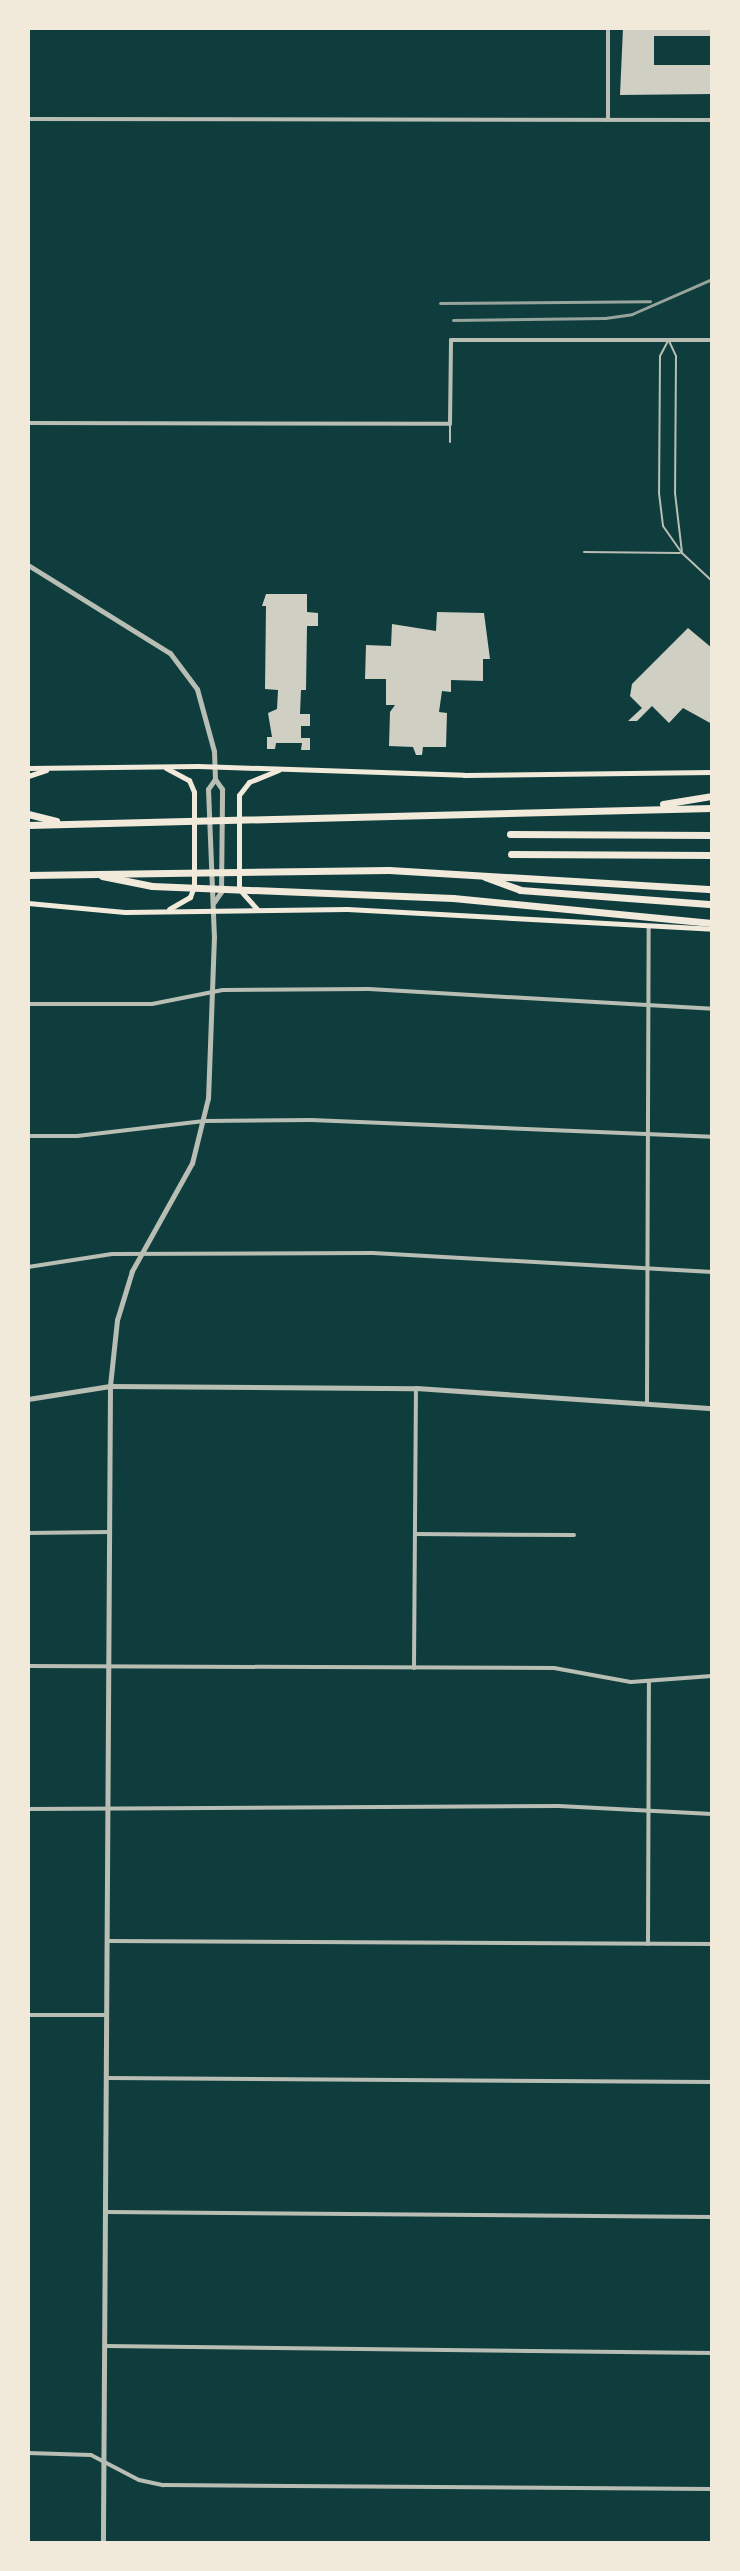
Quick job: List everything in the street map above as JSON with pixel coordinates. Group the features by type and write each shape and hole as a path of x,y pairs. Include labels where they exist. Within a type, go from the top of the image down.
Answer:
{"highway":[{"path":"642,807 712,796"},
{"path":"28,825 642,807 712,808"},
{"path":"28,814 66,824"},
{"path":"510,834 712,835"},
{"path":"511,854 712,855"},
{"path":"88,873 152,886 453,898 712,923"},
{"path":"477,874 520,890 712,904"},
{"path":"28,875 477,874 712,889"}],"main road":[{"path":"152,912 172,909 190,897 192,787 182,774 162,766"},
{"path":"28,768 162,766 464,775 712,772"},
{"path":"28,776 50,768"},
{"path":"258,910 244,896 238,880 243,789 265,774 287,769"},
{"path":"28,903 152,912 347,909 712,929"}],"street":[{"path":"608,28 608,120"},
{"path":"28,119 712,120"},
{"path":"28,423 450,424 451,340 712,340"},
{"path":"28,565 170,653 191,678 207,714 215,779 222,789 221,892 214,902"},
{"path":"103,2543 110,1386 117,1320 141,1253 192,1163 204,1121 213,992 214,912 214,902 209,892 208,789 215,779"},
{"path":"647,1404 649,927"},
{"path":"28,1004 152,1004 213,992 369,989 712,1009"},
{"path":"28,1136 77,1136 204,1121 435,1123 712,1137"},
{"path":"28,1267 141,1253 417,1254 712,1272"},
{"path":"28,1399 110,1386 416,1388 712,1408"},
{"path":"414,1668 416,1388"},
{"path":"28,1533 109,1532"},
{"path":"415,1534 574,1535"},
{"path":"28,1666 576,1669 613,1679 649,1681 712,1676"},
{"path":"648,1944 649,1681"},
{"path":"28,1809 108,1809 152,1804 559,1806 712,1814"},
{"path":"108,1941 712,1944"},
{"path":"28,2015 108,2015"},
{"path":"107,2078 712,2082"},
{"path":"106,2212 712,2217"},
{"path":"105,2346 712,2353"},
{"path":"28,2453 78,2453 104,2459 139,2480 163,2485 712,2489"}],"lane":[{"path":"668,340 660,356 659,493 663,526 682,553 712,581"},
{"path":"668,340 676,356 675,493 682,553"},
{"path":"450,424 450,442"},
{"path":"584,552 682,553"}],"building":[{"path":"623,28 712,28 712,36 654,36 654,65 712,65 712,94 620,95"},
{"path":"266,594 307,594 307,612 318,613 318,626 307,626 306,690 301,690 300,714 310,714 310,726 301,726 301,738 310,738 310,750 301,750 302,743 276,743 275,749 267,749 267,737 272,737 268,713 277,709 278,690 265,689 266,606 262,606"},
{"path":"437,612 484,613 490,659 483,659 483,681 451,680 451,692 442,691 439,712 447,713 446,747 423,747 422,755 416,755 413,747 389,746 390,712 395,705 386,705 386,679 365,679 366,645 391,646 392,624 436,631"},
{"path":"688,628 712,648 712,724 683,708 669,723 652,706 637,721 628,721 642,708 630,696 632,684"}],"railway":[{"path":"453,320 605,318 632,314 712,279"},
{"path":"440,303 650,301"}]}
